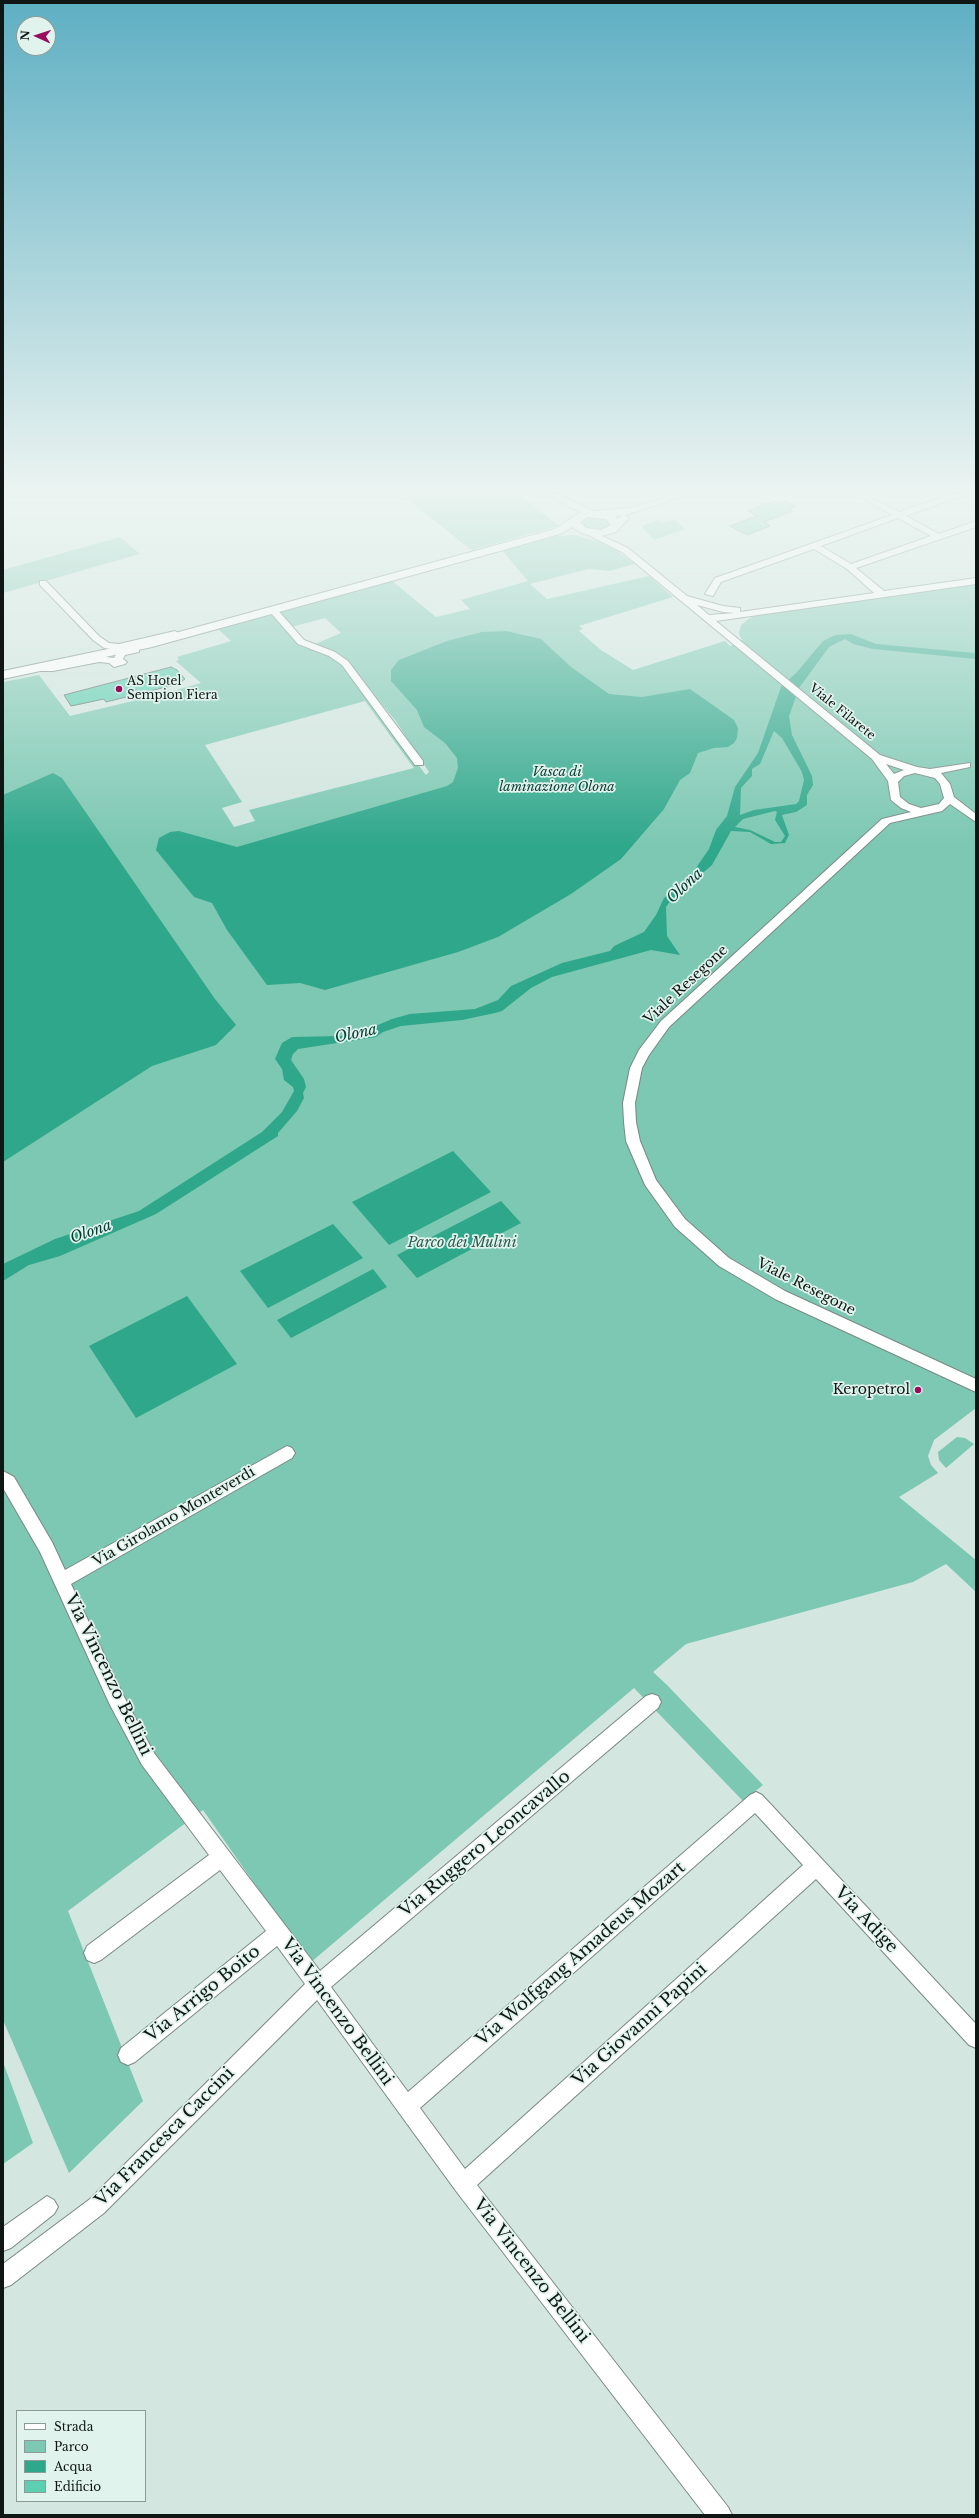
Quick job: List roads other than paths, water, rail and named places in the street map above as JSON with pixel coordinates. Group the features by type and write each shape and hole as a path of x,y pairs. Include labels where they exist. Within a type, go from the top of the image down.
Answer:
{"main road":[{"path":"3,675 187,633 267,612"}],"street":[{"path":"70,612 96,638 107,646 119,647 176,634 187,633"},
{"path":"274,612 302,642 332,654 345,663 419,763"},
{"name":"Viale Filarete","path":"698,612 876,757 893,782"},
{"path":"705,617 717,612"},
{"path":"705,617 717,618 751,612"},
{"path":"736,642 733,633 734,627 753,612"},
{"path":"38,668 53,668 99,659 118,663 121,653 178,639 187,633"},
{"path":"38,668 51,662 96,651 98,644 96,638"},
{"name":"Viale Filarete","path":"876,757 915,770"},
{"path":"930,772 966,765 976,760"},
{"path":"945,784 966,765"},
{"path":"915,770 930,772 939,776 945,784 949,798 972,816 938,809 926,811 909,808 895,798 893,782 900,774 915,770"},
{"name":"Viale Resegone","path":"895,798 886,821 657,1033 636,1068 628,1104 630,1122 638,1154 654,1187 680,1223 724,1262 780,1295 971,1384"},
{"path":"938,809 949,798"},
{"name":"Viale Resegone","path":"886,821 926,811"},
{"name":"Via Girolamo Monteverdi","path":"61,1581 287,1453"},
{"name":"Via Vincenzo Bellini","path":"3,1478 8,1482 46,1547 116,1699 148,1759 318,1985 463,2184 720,2515"},
{"name":"Via Ruggero Leoncavallo","path":"318,1985 652,1702"},
{"name":"Via Adige","path":"756,1801 976,2038"},
{"name":"Via Wolfgang Amadeus Mozart","path":"406,2107 756,1801"},
{"path":"94,1953 222,1857"},
{"name":"Via Giovanni Papini","path":"463,2184 816,1866"},
{"name":"Via Arrigo Boito","path":"128,2055 278,1933"},
{"name":"Via Francesca Caccini","path":"3,2277 97,2206 318,1985"},
{"path":"3,2240 48,2207"}],"water":[{"name":"Vasca di laminazione Olona","path":"506,631 541,639 571,667 609,694 642,697 690,689 734,720 738,728 737,738 734,743 728,747 714,748 698,753 690,773 680,780 664,809 621,859 571,894 498,937 458,952 325,990 300,983 267,985 227,930 212,903 194,897 156,850 159,838 170,832 179,831 237,847 447,786 453,782 458,768 457,758 445,743 424,727 417,710 391,681 391,670 399,660 447,641 482,632"},
{"name":"Olona","path":"851,634 876,644 976,653 976,659 873,649 853,644 845,639 829,647 799,688 789,716 792,735 812,776 813,785 807,795 807,805 796,812 782,815 789,835 785,843 771,844 750,832 731,831 712,865 671,900 666,907 667,936 680,955 651,950 552,977 531,988 502,1011 495,1013 462,1020 401,1026 383,1032 376,1037 298,1049 293,1054 291,1060 304,1079 306,1087 303,1093 304,1098 297,1111 278,1133 278,1136 156,1214 60,1256 29,1265 3,1281 3,1264 55,1239 139,1211 262,1132 282,1112 294,1091 293,1087 284,1080 282,1069 275,1059 282,1043 292,1037 342,1036 364,1031 392,1019 410,1014 475,1009 498,1000 511,986 562,963 610,951 614,946 644,932 656,915 664,898 689,878 709,849 716,830 727,816 735,787 758,753 781,687 797,672 823,641 835,635","holes":["774,731 782,738 802,772 804,780 799,801 796,804 754,810 740,815 741,788 752,776 752,769 760,764","775,811 777,812 775,820 785,836 781,842 775,842 750,830 735,827 743,819"]},
{"path":"53,773 62,778 215,999 236,1025 216,1045 152,1066 3,1162 3,795"},
{"path":"453,1151 491,1192 389,1245 352,1202"},
{"path":"501,1201 521,1223 417,1278 397,1255"},
{"path":"333,1224 363,1258 268,1308 240,1271"},
{"path":"373,1269 387,1287 291,1338 277,1320"},
{"path":"187,1296 237,1364 136,1418 89,1346"}],"place":[{"name":"AS Hotel Sempion Fiera","path":"119,689"},
{"name":"Keropetrol","path":"918,1390"}],"park label":[{"name":"Parco dei Mulini","path":"462,1243"}]}
